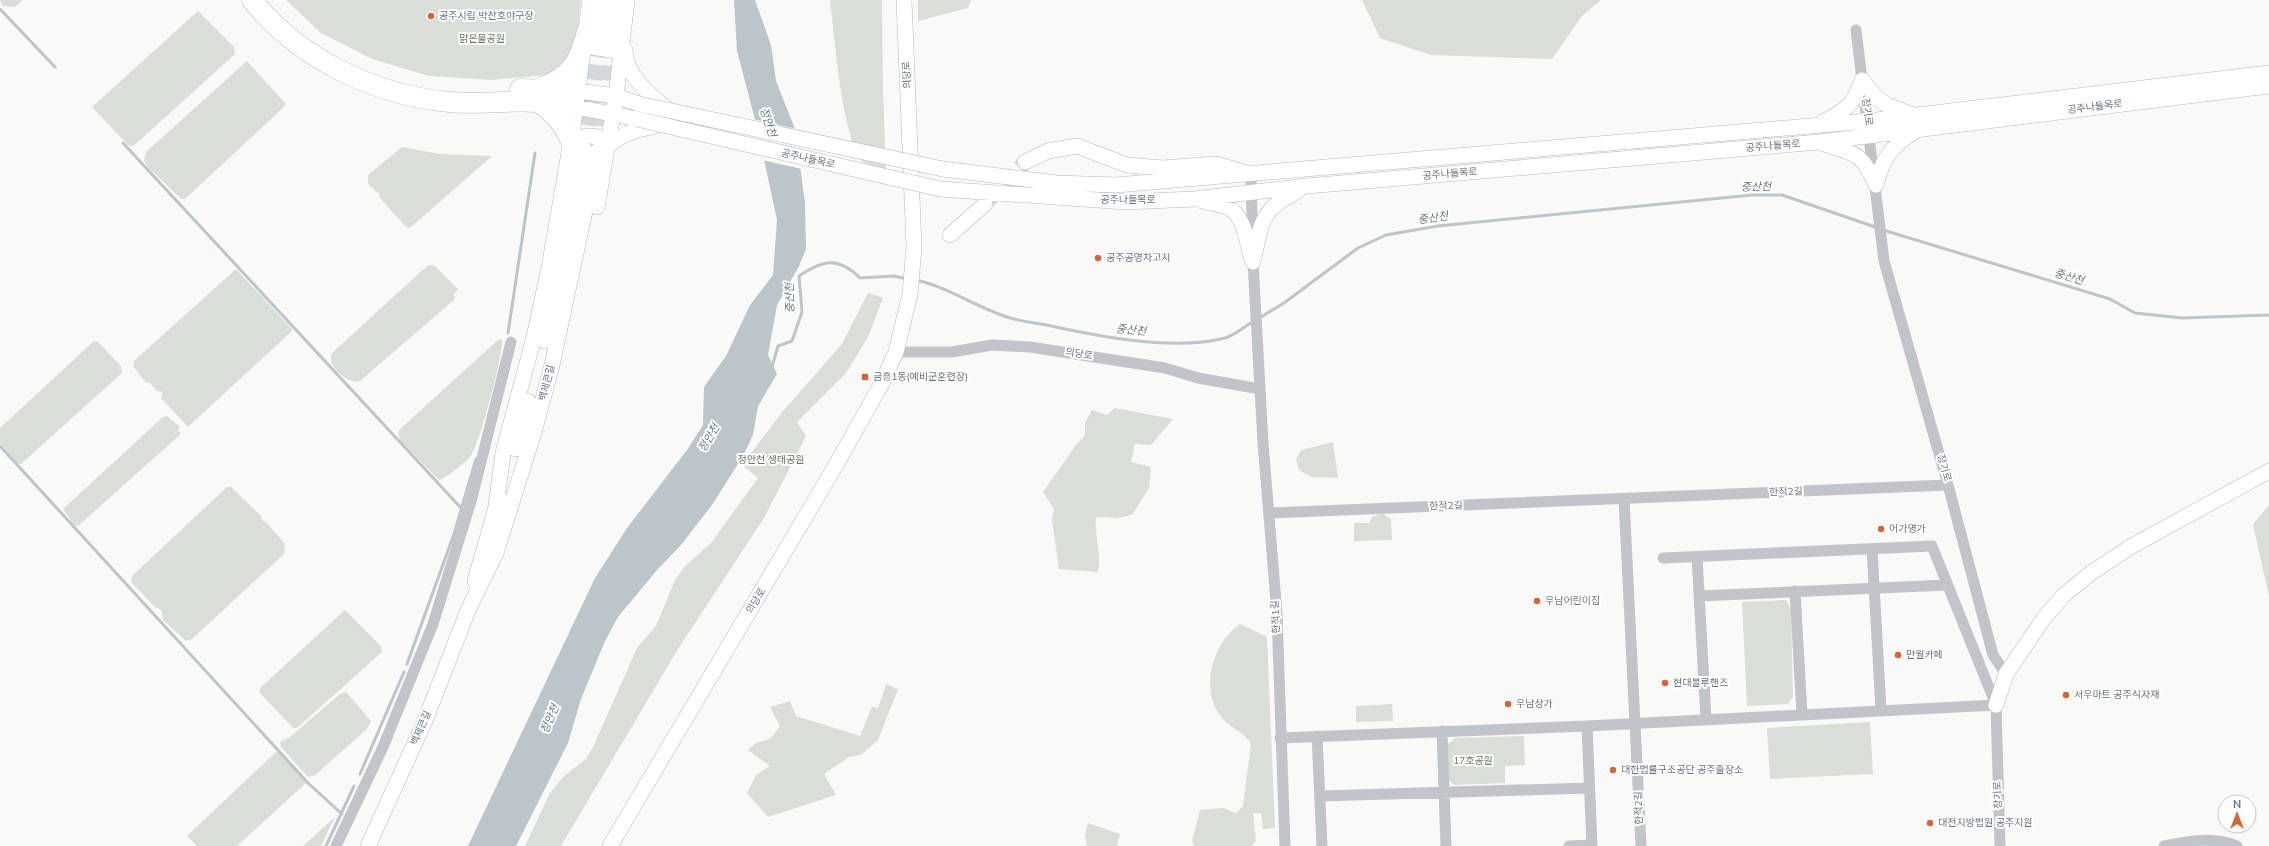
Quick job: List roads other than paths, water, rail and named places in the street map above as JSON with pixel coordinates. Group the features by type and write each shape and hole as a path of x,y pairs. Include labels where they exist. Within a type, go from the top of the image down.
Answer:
{"highway":[{"path":"252,0 283,32 307,51 344,72 375,86 408,96 450,102 537,95 573,68 581,53 606,38"},
{"path":"270,0 314,40 350,61 411,83 451,89 577,99"},
{"path":"537,95 560,121 590,147"}],"main road":[{"path":"590,0 606,38 625,62 641,87 666,109"},
{"path":"502,507 503,453 532,345 544,291 590,147 613,114 616,96 606,38 604,0"},
{"path":"606,38 616,0"},
{"path":"590,147 577,99 606,38 627,0"},
{"name":"의당로","path":"610,846 836,465 882,383 896,352 910,294 914,247 904,0"},
{"name":"공주나들목로","path":"577,99 636,124 660,125 940,189 1126,202 1194,199 1307,186 1819,142 1870,136 1915,122 2269,73"},
{"path":"1817,125 1851,105 1855,99 1862,80 1877,98 1915,122 1884,158 1877,189"},
{"name":"공주나들목로","path":"577,99 616,96 639,104 943,169 1056,183 1116,185 1251,175 1817,125 1868,121 1915,122 2269,86"},
{"path":"590,147 619,137 636,124"},
{"path":"1819,142 1856,155 1864,160 1877,189"},
{"path":"1024,162 1048,151 1077,146 1127,165 1163,168 1216,164 1251,175"},
{"name":"백제큰길","path":"368,846 424,723 469,608 496,553 502,507 535,428 552,365 590,147"},
{"path":"1253,262 1262,222 1268,211 1285,197 1307,186"},
{"path":"1194,199 1227,207 1237,214 1243,225 1253,262"},
{"path":"950,235 985,204"},
{"name":"장기로","path":"1996,705 2006,674 2044,618 2064,595 2091,573 2132,546 2269,471"}],"street":[{"name":"장기로","path":"1856,30 1877,189 1884,260 1948,485 1993,655 2006,674"},
{"name":"한적1길","path":"1251,175 1253,262 1260,389 1277,614 1284,846"},
{"path":"336,846 382,747 433,624 472,498 511,342"},
{"name":"의당로","path":"896,352 952,352 992,346 1030,347 1165,368 1198,378 1260,389"},
{"name":"한적2길","path":"1269,513 1948,485"},
{"name":"한적2길","path":"1624,499 1641,846"},
{"path":"1280,738 1586,726 1996,705 1932,546 1664,558"},
{"path":"1872,549 1880,710"},
{"path":"1697,557 1706,719"},
{"path":"1699,596 1947,584"},
{"path":"1795,592 1802,714"},
{"name":"장기로","path":"1996,705 2000,846"},
{"path":"1569,846 1592,846 1586,726"},
{"path":"1442,731 1446,846"},
{"path":"1317,736 1322,846"},
{"path":"1320,796 1589,788"},
{"path":"2164,846 2212,840 2227,842 2237,846"}],"water":[{"name":"정안천","path":"734,0 755,0 771,45 776,81 795,129 805,203 806,249 799,266 777,305 768,355 777,374 758,406 753,435 743,456 712,505 681,545 657,570 618,617 605,641 581,699 568,743 516,846 468,846 595,578 627,528 687,450 703,425 704,387 726,356 750,305 773,275 777,220 757,127 737,51"}],"waterway":[{"path":"0,9 55,67"},
{"path":"123,143 462,509"},
{"path":"508,333 535,153"},
{"name":"중산천","path":"1259,318 1284,303 1358,248 1386,235 1438,226 1752,195 1782,195 1878,228"},
{"name":"중산천","path":"1883,230 2110,299 2135,313 2182,318 2269,315"},
{"name":"중산천","path":"772,367 778,346 792,341 802,312 799,276 816,266 837,263 845,266 860,278 894,276 907,279"},
{"name":"중산천","path":"915,280 938,287 995,313 1012,319 1138,341 1161,343 1205,342 1229,337 1254,321"},
{"path":"0,446 308,783 342,814"},
{"path":"407,664 454,534 476,459"},
{"path":"360,774 404,672"},
{"path":"326,846 354,786"}],"tunnel":[{"path":"584,148 600,42"},
{"path":"598,149 612,44"},
{"path":"988,201 1025,162"}],"place":[{"name":"공주시립 박찬호야구장","path":"431,16"},
{"name":"공주공영차고지","path":"1098,258"},
{"name":"금흥1동(예비군훈련장)","path":"865,377"},
{"name":"어가명가","path":"1881,529"},
{"name":"우남어린이집","path":"1537,601"},
{"name":"만월카페","path":"1898,655"},
{"name":"현대블루핸즈","path":"1665,683"},
{"name":"서우마트 공주식자재","path":"2066,695"},
{"name":"우남상가","path":"1508,704"},
{"name":"대한법률구조공단 공주출장소","path":"1613,770"},
{"name":"대전지방법원 공주지원","path":"1930,823"}],"park label":[{"name":"맑은물공원","path":"482,39"},
{"name":"정안천 생태공원","path":"771,460"},
{"name":"17호공원","path":"1473,761"}]}
